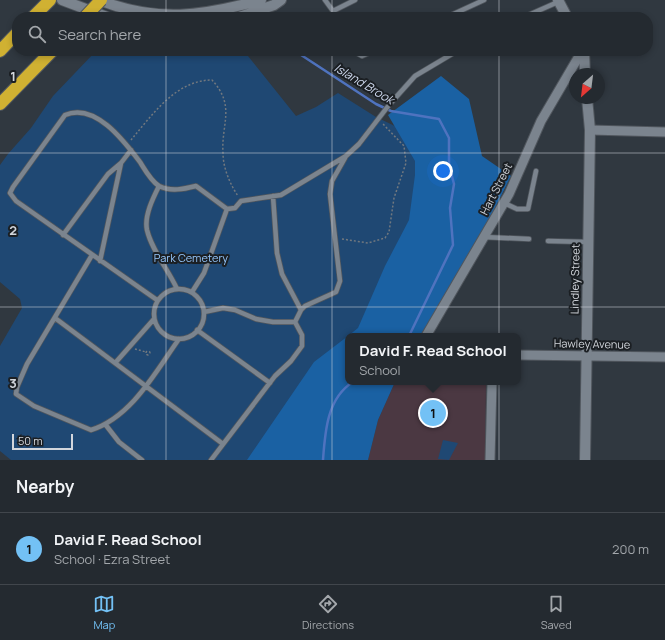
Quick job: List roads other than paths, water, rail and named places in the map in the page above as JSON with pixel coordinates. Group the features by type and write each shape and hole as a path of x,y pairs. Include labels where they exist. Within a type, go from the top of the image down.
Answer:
{"highway":[{"path":"38,12 50,0"},
{"path":"89,12 100,0"},
{"path":"0,51 12,38"},
{"path":"0,104 47,56"}],"main road":[{"path":"62,0 94,12"},
{"path":"100,0 114,6 138,12"},
{"path":"208,12 223,10 262,0"},
{"path":"254,12 274,5 281,0"},
{"path":"558,1 564,12"},
{"path":"584,56 585,68"},
{"name":"Lindley Street","path":"585,460 590,130 588,104"}],"street":[{"name":"Hart Street","path":"428,333 504,203 541,121 580,56"},
{"path":"590,130 665,132"},
{"name":"Hawley Avenue","path":"521,355 665,357"},
{"path":"490,460 492,385"}],"lane":[{"path":"325,0 332,11 355,0"},
{"path":"458,12 484,0"},
{"path":"535,12 558,1"},
{"path":"158,300 63,235 16,201 10,193 12,187 65,115 73,111 86,113 101,120 131,150 159,186 170,189 196,186 227,209 235,208 241,201 281,195 346,156 359,144 382,112 415,76 449,56"},
{"path":"63,235 108,174 121,163 131,150"},
{"path":"211,460 270,383 291,362 302,346 302,335 296,322 301,310 306,306 336,292 340,281 330,194 332,180 346,156"},
{"path":"100,261 121,163"},
{"path":"504,203 517,209 528,209 536,171"},
{"path":"159,186 148,215 147,229 153,246 176,289"},
{"path":"273,196 277,253 282,274 301,310"},
{"path":"192,292 204,273 227,209"},
{"path":"483,237 529,239"},
{"path":"548,241 588,242"},
{"path":"92,255 27,364 17,387 16,394 34,406 91,430 105,424 122,412 146,385 179,338"},
{"path":"183,288 192,292 200,299 204,312 204,319 197,330 186,338 168,336 160,331 154,319 153,311 163,293 176,289 183,288"},
{"path":"204,312 224,308 235,310 256,320 296,322"},
{"path":"55,318 116,362 223,444"},
{"path":"116,362 154,319"},
{"path":"197,330 270,383"},
{"path":"105,424 119,442 142,460"}],"waterway":[{"name":"Island Brook","path":"303,56 376,104 391,111 439,119 449,138 449,165 454,184 450,208 453,245 410,333"},
{"name":"Island Brook","path":"323,460 329,416 338,397 349,385"}],"place":[{"name":"David F. Read School","path":"433,413"}],"park label":[{"name":"Park Cemetery","path":"191,258"}]}
